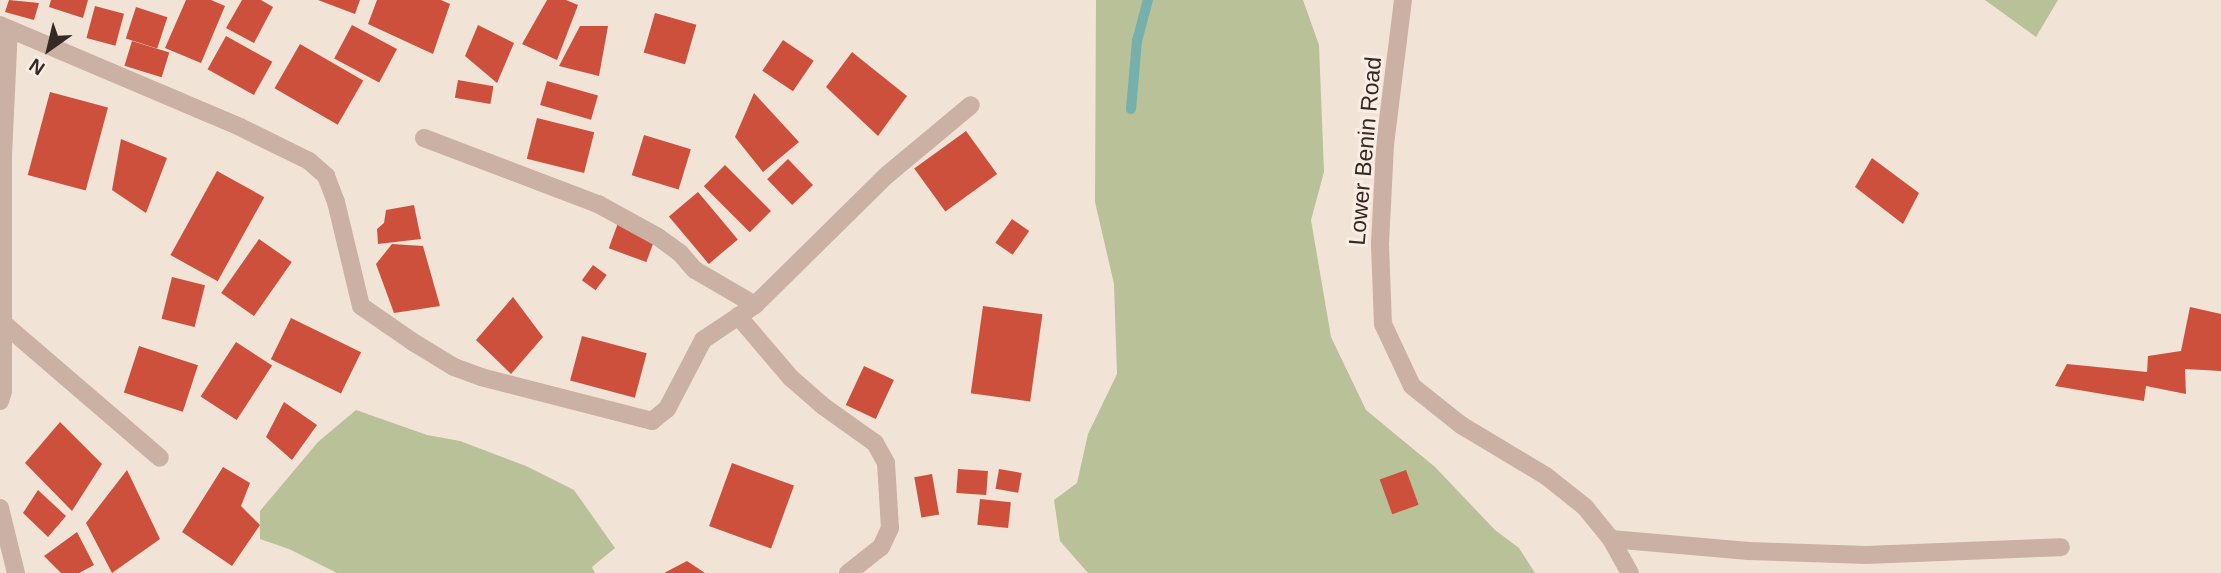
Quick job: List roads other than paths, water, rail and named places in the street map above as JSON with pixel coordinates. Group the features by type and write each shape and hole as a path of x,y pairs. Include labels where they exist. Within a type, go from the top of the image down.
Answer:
{"street":[{"name":"Lower Benin Road","path":"1403,0 1385,145 1380,244 1383,324 1412,386 1461,425 1545,476 1585,507 1611,539 1630,573"},
{"path":"0,401 3,391 4,27 240,127 309,161 326,176 336,202 361,306 454,367 508,385 652,421 667,409 703,340 755,305 887,175 971,105"},
{"path":"424,138 597,204 658,237 680,253 695,270 755,305"},
{"path":"738,316 791,378 823,406 875,443 886,463 890,528 881,547 848,573"},
{"path":"2,322 160,458"},
{"path":"0,508 16,573"},
{"path":"1611,539 1748,551 1866,555 2061,547"}],"waterway":[{"path":"1131,109 1137,41 1148,0"}]}
